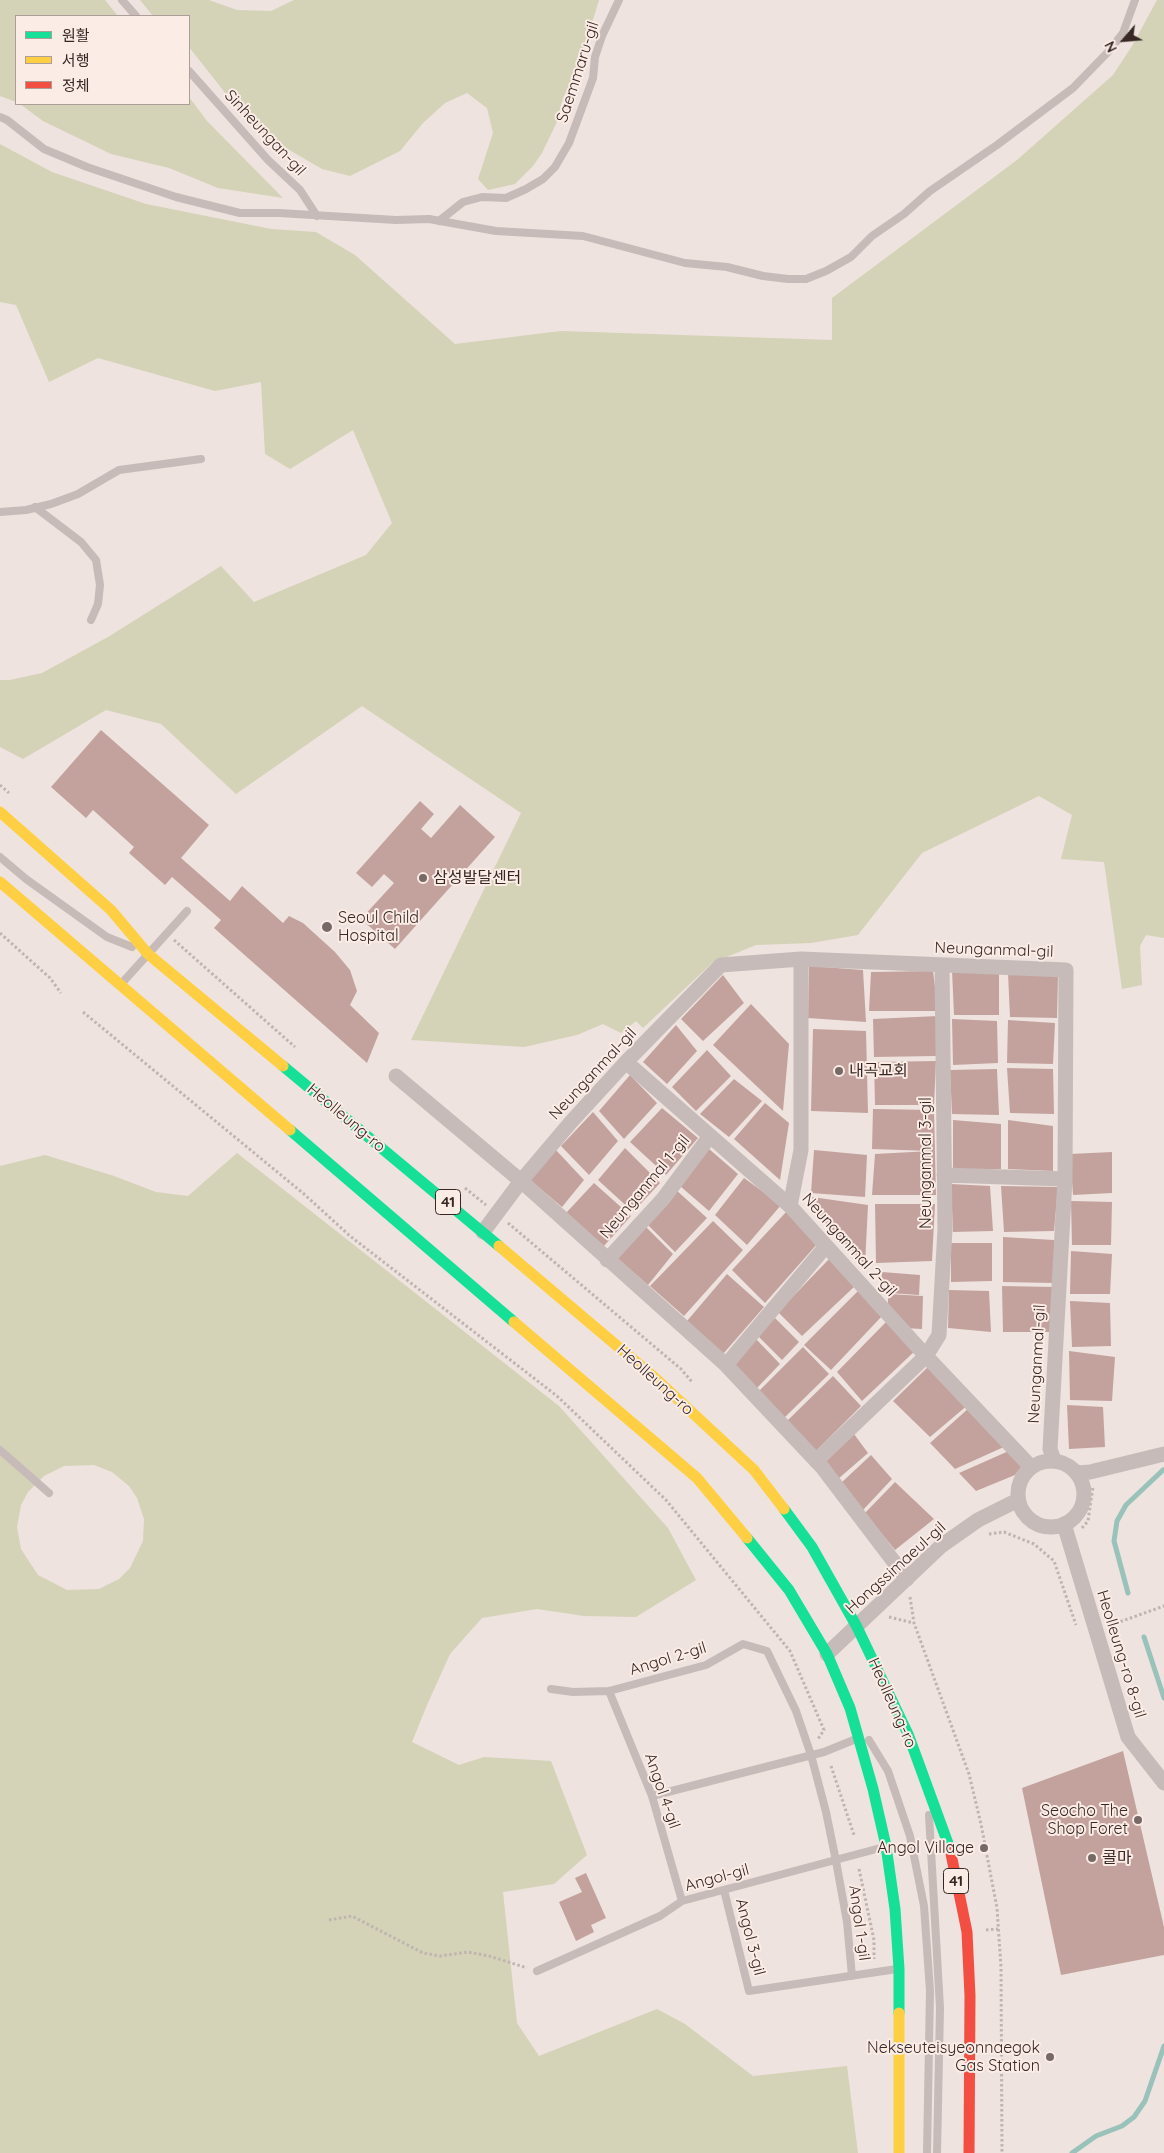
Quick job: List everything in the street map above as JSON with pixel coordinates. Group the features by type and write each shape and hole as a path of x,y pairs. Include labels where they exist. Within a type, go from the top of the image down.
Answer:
{"main road":[{"name":"Heolleung-ro","path":"0,812 111,910 148,954 483,1232 655,1378 754,1470 812,1547 857,1627 908,1734 949,1844 967,1932 970,1996 969,2153"},
{"path":"0,882 697,1478 789,1590 827,1654 850,1708 874,1790 886,1846 895,1909 900,1969 899,2153"}],"street":[{"name":"Neunganmal-gil","path":"483,1232 521,1181 571,1122 626,1062 722,965 801,960 1066,970 1065,1179 1050,1449 1054,1460"},
{"path":"790,1206 800,1150 801,960"},
{"name":"Neunganmal 3-gil","path":"926,1356 939,1335 944,1229 942,965"},
{"name":"Neunganmal 2-gil","path":"626,1062 790,1206 926,1356 1031,1467"},
{"path":"396,1076 521,1181"},
{"name":"Neunganmal 1-gil","path":"607,1260 663,1199 710,1136"},
{"path":"944,1175 1065,1179"},
{"name":"Neunganmal 1-gil","path":"521,1181 726,1365 816,1461 907,1579"},
{"path":"726,1365 826,1246"},
{"path":"816,1461 926,1356"},
{"path":"1077,1472 1090,1472 1164,1454"},
{"path":"1054,1460 1070,1466 1077,1472 1082,1481 1083,1502 1073,1519 1064,1524 1045,1526 1035,1523 1022,1509 1018,1500 1018,1489 1021,1479 1031,1467 1054,1460"},
{"name":"Hongssimaeul-gil","path":"827,1654 941,1546 978,1520 1018,1500"},
{"name":"Heolleung-ro 8-gil","path":"1064,1524 1128,1737 1164,1783"}],"lane":[{"path":"122,0 135,15"},
{"name":"Saemmaru-gil","path":"439,221 463,202 482,197 506,198 526,189 542,179 555,167 569,143 593,78 595,57 602,36 619,0"},
{"path":"0,117 7,120 44,149 88,167 176,197 240,213 279,213 439,221 496,231 583,236 685,263 727,267 780,278 806,279 826,271 851,257 872,236 904,214 930,191 997,145 1073,88 1108,52 1122,32 1135,0"},
{"name":"Sinheungan-gil","path":"190,72 268,160 300,190 317,216"},
{"path":"0,512 35,508 78,494 119,470 201,459"},
{"path":"35,508 81,542 96,560 100,585 98,604 91,620"},
{"path":"0,857 26,879 107,937 148,954"},
{"path":"121,985 188,911"},
{"path":"0,1450 50,1493"},
{"name":"Angol 2-gil","path":"550,1689 573,1692 609,1691 706,1665 742,1644 767,1651 796,1712 812,1755 836,1861"},
{"name":"Angol 4-gil","path":"609,1691 652,1796 682,1901"},
{"path":"850,1708 888,1771 910,1836 924,1906 930,1991 927,2153"},
{"path":"652,1796 812,1755 858,1739"},
{"path":"927,1786 940,2008 937,2153"},
{"name":"Angol-gil","path":"537,1971 660,1916 682,1901 886,1846"},
{"name":"Angol 1-gil","path":"749,1991 852,1976 847,1922 836,1861"},
{"name":"Angol 3-gil","path":"724,1890 749,1991"},
{"path":"852,1976 900,1969"}],"path":[{"path":"0,933 50,978 61,993"},
{"path":"83,1012 304,1194 350,1236 556,1396 666,1500 790,1651 824,1730 818,1739"},
{"path":"980,1535 1004,1532 1034,1544 1054,1561 1078,1631"},
{"path":"1124,1620 1164,1606"},
{"path":"889,1617 914,1623"},
{"path":"831,1766 854,1835"},
{"path":"860,1870 874,1940 874,1959"},
{"path":"329,1920 352,1916 423,1953 440,1956 468,1952 489,1956 537,1971"}],"shaded area":[{"path":"0,0 105,0 117,15 15,15 15,102 0,96"},
{"path":"140,0 209,0 237,10 271,11 294,0 599,0 578,69 563,98 556,124 542,153 533,166 515,184 488,190 478,179 493,133 487,108 467,93 445,103 423,123 400,151 350,176 322,169 267,137 230,99 190,48 190,15 152,15"},
{"path":"1157,0 1164,0 1164,938 1146,935 1140,946 1142,985 1122,989 1104,862 1061,859 1072,815 1039,796 922,853 858,935 811,943 756,945 712,963 643,1028 636,1021 621,1033 603,1024 577,1035 524,1047 411,1040 521,813 362,706 236,794 161,724 106,710 23,759 0,747 0,680 10,680 42,673 108,637 221,566 254,602 366,555 392,523 353,430 290,469 265,454 261,382 215,391 98,358 49,382 16,305 0,302 0,144 52,172 146,204 271,229 316,232 355,255 455,344 561,331 832,340 832,298 1017,160 1113,75 1132,46"},
{"path":"190,98 207,121 283,198 218,188 169,168 111,154 43,121 21,105 190,105"},
{"path":"237,1153 559,1406 668,1528 696,1580 636,1617 584,1616 537,1609 482,1618 450,1654 412,1742 459,1765 484,1757 551,1761 587,1855 554,1884 503,1892 517,2023 539,2056 657,2009 685,2024 753,2076 847,2066 858,2153 0,2153 0,1166 45,1155 114,1176 156,1192 188,1196","holes":["94,1465 112,1472 129,1486 137,1498 144,1519 143,1541 130,1568 119,1579 99,1589 67,1590 38,1575 21,1549 17,1527 21,1505 28,1492 44,1476 64,1466"]}],"building":[{"path":"101,730 209,825 181,858 230,901 242,886 283,923 289,916 303,923 335,952 350,970 357,991 350,1005 379,1033 367,1063 214,928 221,920 172,877 165,885 129,853 134,847 93,810 86,818 51,787"},
{"name":"삼성발달센터","path":"420,801 434,814 421,829 431,838 460,805 495,837 395,949 361,919 394,883 384,874 372,887 356,873"},
{"path":"809,966 863,970 866,1022 808,1018"},
{"path":"952,970 999,972 999,1015 954,1015"},
{"path":"933,971 938,1011 869,1011 871,972"},
{"path":"1008,973 1058,976 1057,1018 1010,1017"},
{"path":"723,975 744,1003 703,1041 681,1019"},
{"path":"751,1004 789,1044 783,1111 713,1045"},
{"path":"938,1016 936,1056 874,1057 873,1019"},
{"path":"952,1019 997,1021 998,1063 953,1065"},
{"path":"1008,1020 1055,1023 1053,1064 1007,1063"},
{"path":"676,1025 697,1051 667,1084 643,1062"},
{"name":"내곡교회","path":"813,1029 866,1031 868,1113 811,1111"},
{"path":"707,1050 731,1076 696,1111 672,1087"},
{"path":"936,1061 934,1105 875,1105 874,1062"},
{"path":"1007,1068 1053,1069 1054,1114 1010,1113"},
{"path":"997,1069 999,1115 952,1114 950,1070"},
{"path":"630,1075 657,1103 624,1139 599,1111"},
{"path":"734,1079 762,1101 729,1137 700,1114"},
{"path":"765,1103 789,1123 780,1180 734,1139"},
{"path":"662,1108 698,1138 666,1175 630,1142"},
{"path":"873,1109 934,1110 936,1195 872,1195 875,1154 931,1151 872,1149"},
{"path":"593,1112 618,1141 589,1175 561,1146"},
{"path":"953,1120 1001,1124 1001,1169 953,1169"},
{"path":"1008,1120 1053,1126 1053,1171 1008,1169"},
{"path":"625,1148 660,1183 633,1212 598,1180"},
{"path":"708,1148 738,1174 709,1211 680,1186"},
{"path":"555,1149 584,1180 562,1207 529,1179"},
{"path":"814,1150 867,1155 865,1197 811,1193"},
{"path":"1112,1152 1112,1193 1073,1195 1070,1154"},
{"path":"744,1178 781,1205 747,1245 715,1215"},
{"path":"594,1183 631,1216 603,1247 566,1213"},
{"path":"951,1184 990,1186 993,1231 953,1232"},
{"path":"1001,1186 1058,1187 1054,1231 1004,1232"},
{"path":"675,1189 707,1218 675,1252 647,1224"},
{"path":"812,1197 868,1205 865,1265 811,1208"},
{"path":"1071,1201 1112,1202 1111,1245 1072,1245"},
{"path":"875,1204 935,1204 932,1261 876,1263"},
{"path":"787,1211 818,1243 765,1303 732,1270"},
{"path":"713,1221 743,1250 684,1316 650,1286"},
{"path":"644,1225 673,1254 648,1285 617,1258"},
{"path":"1003,1237 1054,1240 1054,1283 1003,1282"},
{"path":"951,1243 992,1243 992,1281 951,1282"},
{"path":"1071,1251 1112,1254 1110,1294 1070,1294"},
{"path":"830,1258 855,1286 802,1336 778,1312"},
{"path":"882,1272 920,1275 919,1295 890,1293 891,1283 881,1283"},
{"path":"727,1274 764,1307 723,1354 687,1321"},
{"path":"1002,1286 1055,1287 1054,1332 1003,1332"},
{"path":"860,1289 883,1315 831,1370 804,1345"},
{"path":"949,1290 989,1291 991,1332 948,1328"},
{"path":"888,1294 923,1296 922,1329 904,1328 888,1312"},
{"path":"1070,1301 1110,1303 1111,1346 1072,1347"},
{"path":"775,1318 799,1342 782,1360 758,1336"},
{"path":"888,1320 917,1349 862,1401 837,1372"},
{"path":"756,1339 780,1364 757,1388 732,1363"},
{"path":"803,1347 829,1374 784,1418 759,1391"},
{"path":"1069,1351 1115,1357 1112,1401 1070,1400"},
{"path":"930,1365 969,1404 930,1437 893,1401"},
{"path":"833,1376 861,1406 816,1451 787,1421"},
{"path":"1067,1405 1103,1407 1105,1447 1069,1449"},
{"path":"970,1407 1006,1446 955,1469 930,1443"},
{"path":"854,1434 868,1453 838,1479 824,1461"},
{"path":"1011,1450 1022,1466 1015,1475 976,1491 959,1473"},
{"path":"871,1455 892,1479 863,1510 841,1483"},
{"path":"895,1482 934,1519 895,1550 865,1513"},
{"name":"콜마","path":"1123,1751 1164,1927 1164,1955 1061,1975 1022,1788"},
{"path":"586,1873 606,1918 591,1925 594,1932 576,1941 559,1902 582,1892 575,1878"}],"waterway":[{"path":"1128,1593 1114,1541 1117,1521 1126,1505 1163,1470"},
{"path":"1144,1637 1164,1698"},
{"path":"1072,2153 1096,2136 1122,2126 1134,2117 1145,2101 1164,2046"}],"traffic: fast":[{"path":"283,1066 499,1246"},
{"path":"290,1130 514,1322"},
{"path":"784,1509 812,1547 857,1627 908,1734 950,1849"},
{"path":"747,1538 789,1590 827,1654 850,1708 873,1789 886,1846 895,1909 899,1969 899,2013"}],"traffic: slow":[{"path":"0,812 111,910 148,954 283,1066"},
{"path":"0,882 290,1130"},
{"path":"499,1246 655,1378 754,1470 784,1509"},
{"path":"514,1322 697,1478 747,1538"},
{"path":"899,2013 899,2153"}],"traffic: jam":[{"path":"950,1849 967,1932 970,1996 969,2153"}],"place":[{"name":"삼성발달센터","path":"423,878"},
{"name":"Seoul Child Hospital","path":"327,927"},
{"name":"내곡교회","path":"839,1071"},
{"name":"Seocho The Shop Foret","path":"1138,1820"},
{"name":"Angol Village","path":"984,1848"},
{"name":"콜마","path":"1092,1858"},
{"name":"Nekseuteisyeonnaegok Gas Station","path":"1050,2057"}]}
